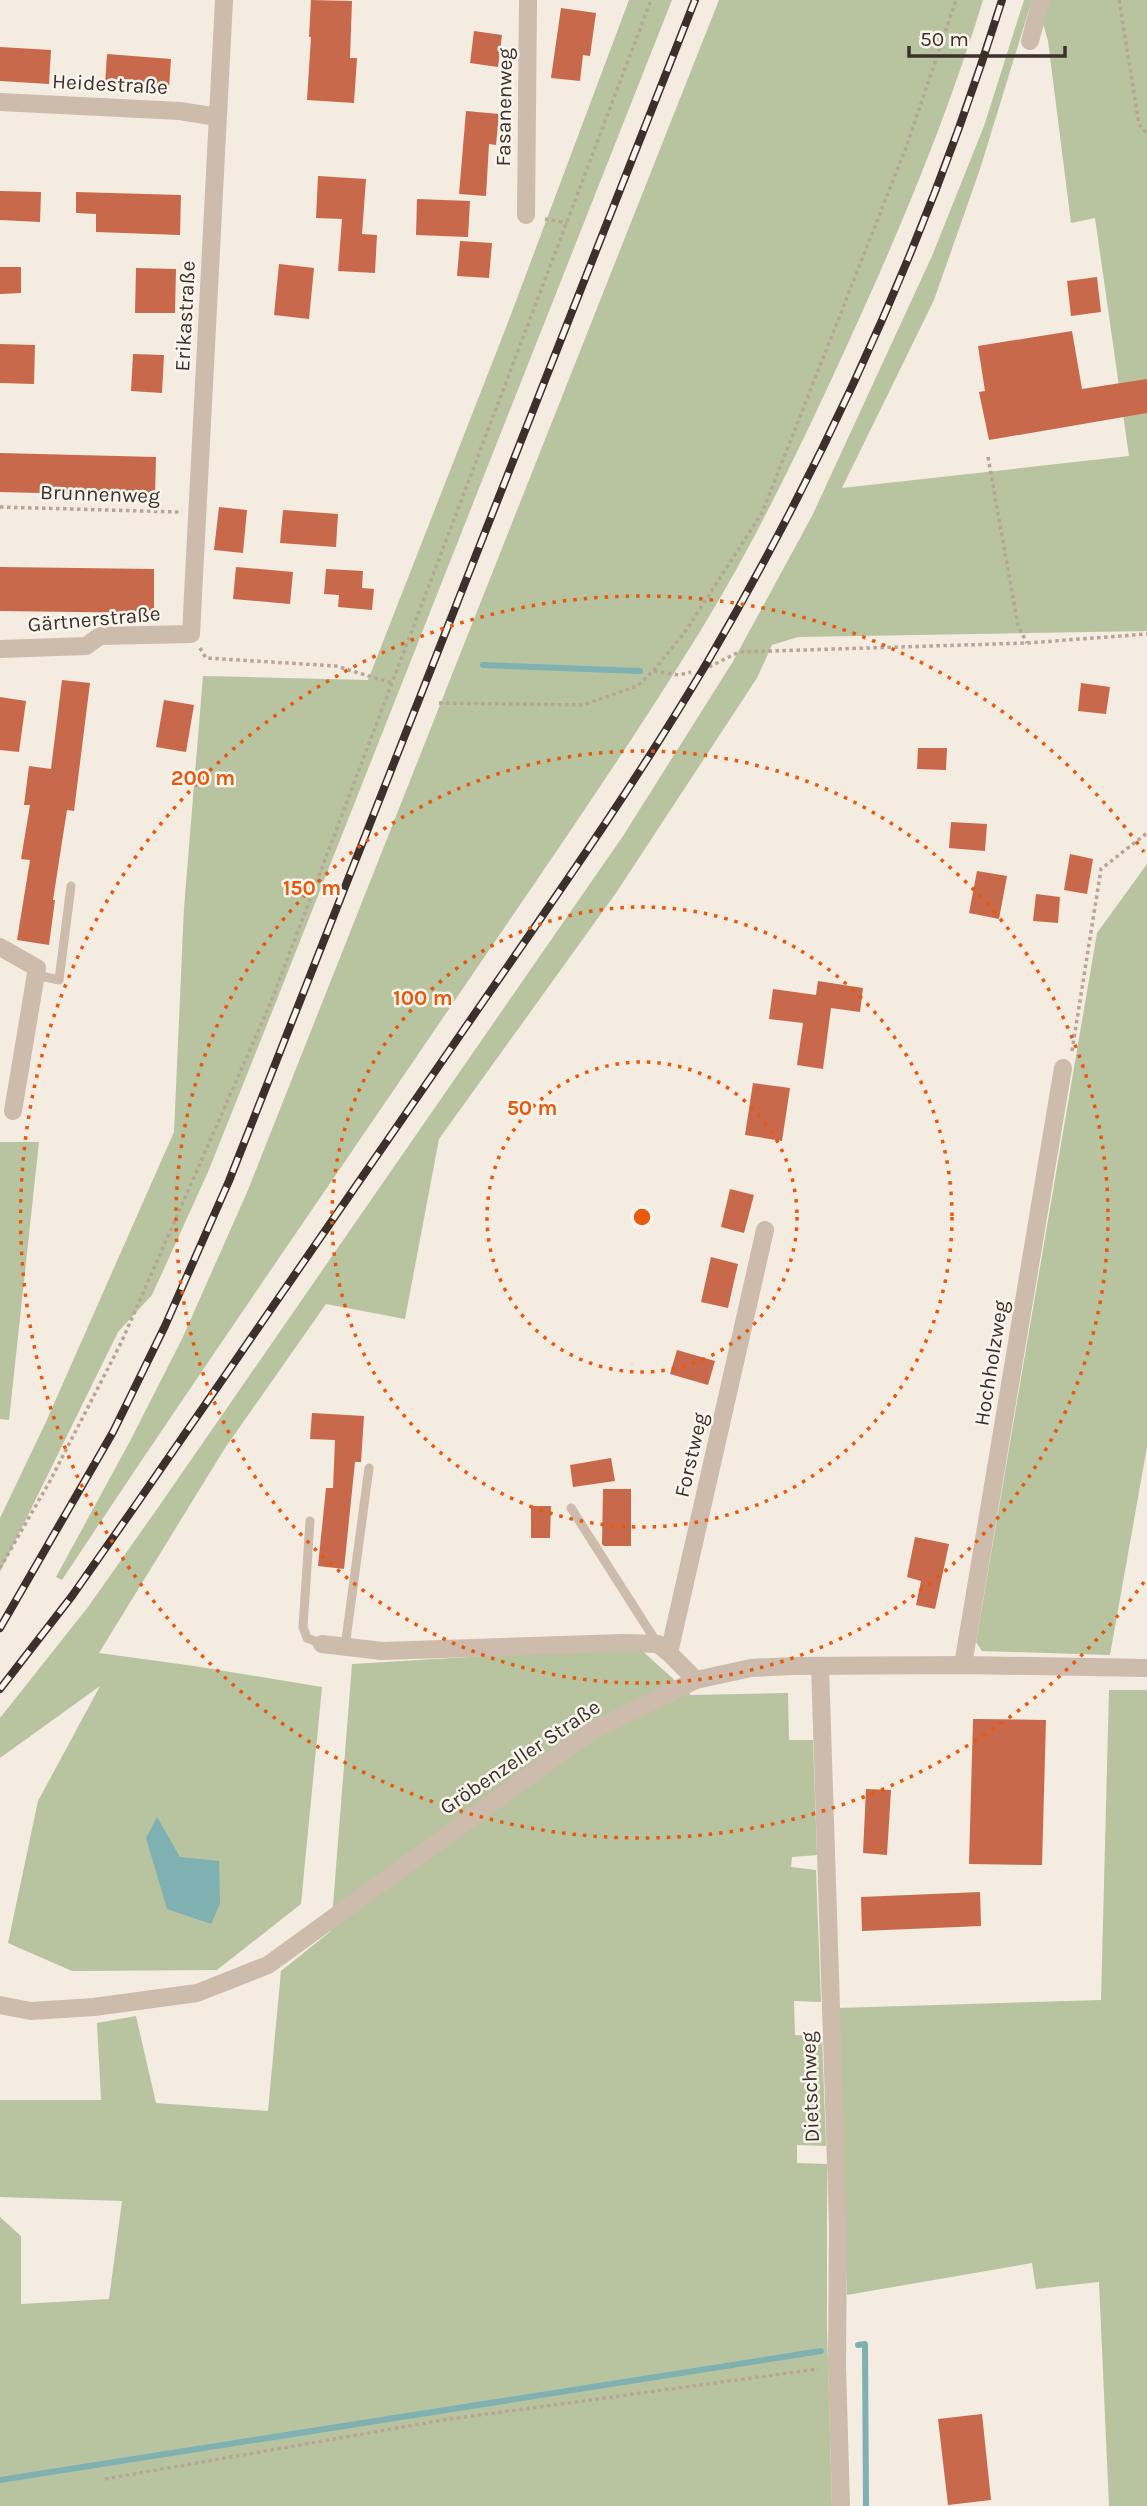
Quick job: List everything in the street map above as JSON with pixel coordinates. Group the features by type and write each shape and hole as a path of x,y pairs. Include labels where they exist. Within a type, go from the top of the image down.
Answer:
{"street":[{"name":"Erikastraße","path":"191,634 224,0"},
{"name":"Fasanenweg","path":"526,215 528,0"},
{"path":"1030,41 1041,0"},
{"name":"Heidestraße","path":"0,102 180,111 217,117"},
{"name":"Gärtnerstraße","path":"0,649 86,646 100,636 191,634"},
{"path":"0,947 37,968 13,1111"},
{"name":"Hochholzweg","path":"963,1665 1063,1068"},
{"name":"Forstweg","path":"663,1649 765,1230"},
{"path":"323,1644 382,1651 623,1643 663,1649 695,1680"},
{"name":"Gröbenzeller Straße","path":"0,2005 31,2011 81,2008 197,1993 268,1965 590,1732 695,1680 751,1668 820,1666 1147,1668"},
{"name":"Dietschweg","path":"820,1666 838,2225 841,2506"}],"lane":[{"path":"36,975 59,980 71,886"},
{"path":"345,1647 369,1468"},
{"path":"571,1508 663,1649"},
{"path":"310,1521 303,1627 307,1638 323,1644"}],"path":[{"path":"0,1568 50,1481 127,1330 271,1002 651,0"},
{"path":"439,703 583,705 637,686 654,671 685,632 762,513 907,145 956,0"},
{"path":"1119,0 1139,124 1147,135"},
{"path":"988,457 1018,626 1027,643"},
{"name":"Brunnenweg","path":"0,507 198,513"},
{"path":"191,634 206,658 336,666 392,683"},
{"path":"709,667 739,652 1027,643 1147,634"},
{"path":"654,671 679,675 691,672"},
{"path":"1063,1068 1071,1054 1101,869 1147,833"},
{"path":"105,2479 443,2420 838,2366"}],"green space":[{"path":"629,0 672,0 208,1172 152,1295 118,1332 0,1572 0,1518 45,1424 174,1132 184,908 203,676 368,680 507,325"},
{"path":"719,0 983,0 937,134 864,309 789,468 708,618 578,820 62,1580 56,1577 182,1339 248,1190"},
{"path":"1024,0 1032,0 980,169 934,300 842,488 1129,456 1095,218 1071,223 1048,41 1041,16 1046,0 1147,0 1147,631 798,637 772,645 757,678 616,893 439,1139 405,1319 326,1304 225,1448 99,1653 322,1687 301,1904 217,1970 72,1971 8,1943 38,1801 100,1686 0,1758 0,1718 88,1607 157,1509 623,836 732,663 812,516 932,256 984,126"},
{"path":"1147,864 1147,1447 1110,1655 982,1651 976,1642 1097,933"},
{"path":"0,1142 39,1142 9,1420 0,1419"},
{"path":"638,1647 691,1695 788,1693 789,1740 813,1740 817,1855 792,1857 791,1867 816,1870 821,2002 794,2001 795,2035 822,2036 826,2146 797,2145 797,2163 827,2164 827,2326 832,2506 0,2506 0,2217 21,2236 21,2304 109,2299 122,2201 0,2197 0,2100 101,2100 97,2023 136,2016 156,2103 268,2111 281,1971 331,1931 352,1664"},
{"path":"1109,1690 1147,1690 1147,2506 1109,2506 1099,2282 1036,2289 1032,2263 847,2295 838,2008 1101,2000"}],"water":[{"path":"157,1817 180,1857 219,1861 220,1904 211,1924 167,1909 146,1838"}],"building":[{"path":"311,0 352,1 350,58 357,58 354,103 307,100"},
{"path":"561,8 596,13 590,56 583,55 580,81 551,78"},
{"path":"474,31 502,35 498,67 470,63"},
{"path":"0,47 51,50 49,84 0,81"},
{"path":"107,54 171,59 169,89 105,85"},
{"path":"466,111 499,114 496,145 489,144 486,196 459,194"},
{"path":"318,176 366,179 362,234 377,235 375,273 338,271 342,219 316,218"},
{"path":"0,191 41,192 40,222 0,220"},
{"path":"76,192 181,195 180,235 96,232 96,214 76,213"},
{"path":"417,199 470,201 468,237 416,235"},
{"path":"460,241 492,243 489,278 457,276"},
{"path":"279,264 314,268 309,319 274,315"},
{"path":"0,267 21,267 21,293 0,294"},
{"path":"136,268 176,269 175,313 135,313"},
{"path":"1097,277 1101,312 1071,316 1067,281"},
{"path":"1072,331 1082,389 1147,379 1147,413 989,440 979,392 985,391 978,346"},
{"path":"0,344 35,345 34,384 0,383"},
{"path":"133,354 164,355 162,393 131,391"},
{"path":"0,453 156,457 155,496 0,492"},
{"path":"219,507 247,510 243,553 214,550"},
{"path":"283,510 338,514 336,547 280,543"},
{"path":"0,567 154,569 154,613 0,611"},
{"path":"236,567 293,572 290,604 233,599"},
{"path":"326,569 363,571 362,588 374,589 372,610 338,607 339,595 324,594"},
{"path":"62,680 90,683 74,811 67,810 49,945 17,940 30,860 21,859 30,805 24,805 29,766 51,769"},
{"path":"1081,683 1110,687 1106,714 1078,711"},
{"path":"0,697 26,701 19,752 0,750"},
{"path":"164,700 194,705 186,752 156,747"},
{"path":"918,748 947,748 946,770 917,769"},
{"path":"951,822 987,824 985,851 949,848"},
{"path":"1070,854 1093,859 1087,894 1064,890"},
{"path":"977,871 1007,876 999,919 969,913"},
{"path":"1036,894 1060,897 1058,923 1033,921"},
{"path":"818,981 863,988 860,1012 831,1008 823,1069 797,1065 803,1023 769,1019 773,989 816,995"},
{"path":"753,1083 790,1088 782,1141 745,1135"},
{"path":"730,1189 754,1195 744,1233 721,1227"},
{"path":"711,1257 738,1264 728,1308 701,1302"},
{"path":"677,1350 715,1361 708,1385 670,1374"},
{"path":"312,1413 364,1416 361,1462 355,1462 344,1569 318,1566 326,1488 333,1488 335,1440 310,1439"},
{"path":"611,1458 615,1481 573,1487 570,1465"},
{"path":"603,1489 631,1489 631,1546 602,1544"},
{"path":"531,1506 551,1506 550,1538 531,1538"},
{"path":"915,1537 949,1544 935,1609 916,1605 921,1581 907,1577"},
{"path":"973,1719 1046,1720 1042,1865 969,1864"},
{"path":"866,1789 891,1790 887,1855 863,1853"},
{"path":"980,1892 981,1926 862,1931 861,1897"},
{"path":"982,2414 991,2500 948,2505 938,2419"}],"waterway":[{"path":"483,665 640,671"},
{"path":"858,2345 865,2344 866,2506"},
{"path":"0,2480 821,2351"}],"railway":[{"path":"0,1628 113,1432 165,1326 229,1181 695,0"},
{"path":"0,1689 72,1596 529,935 621,799 708,661 795,502 874,339 943,171 1002,0"}]}
